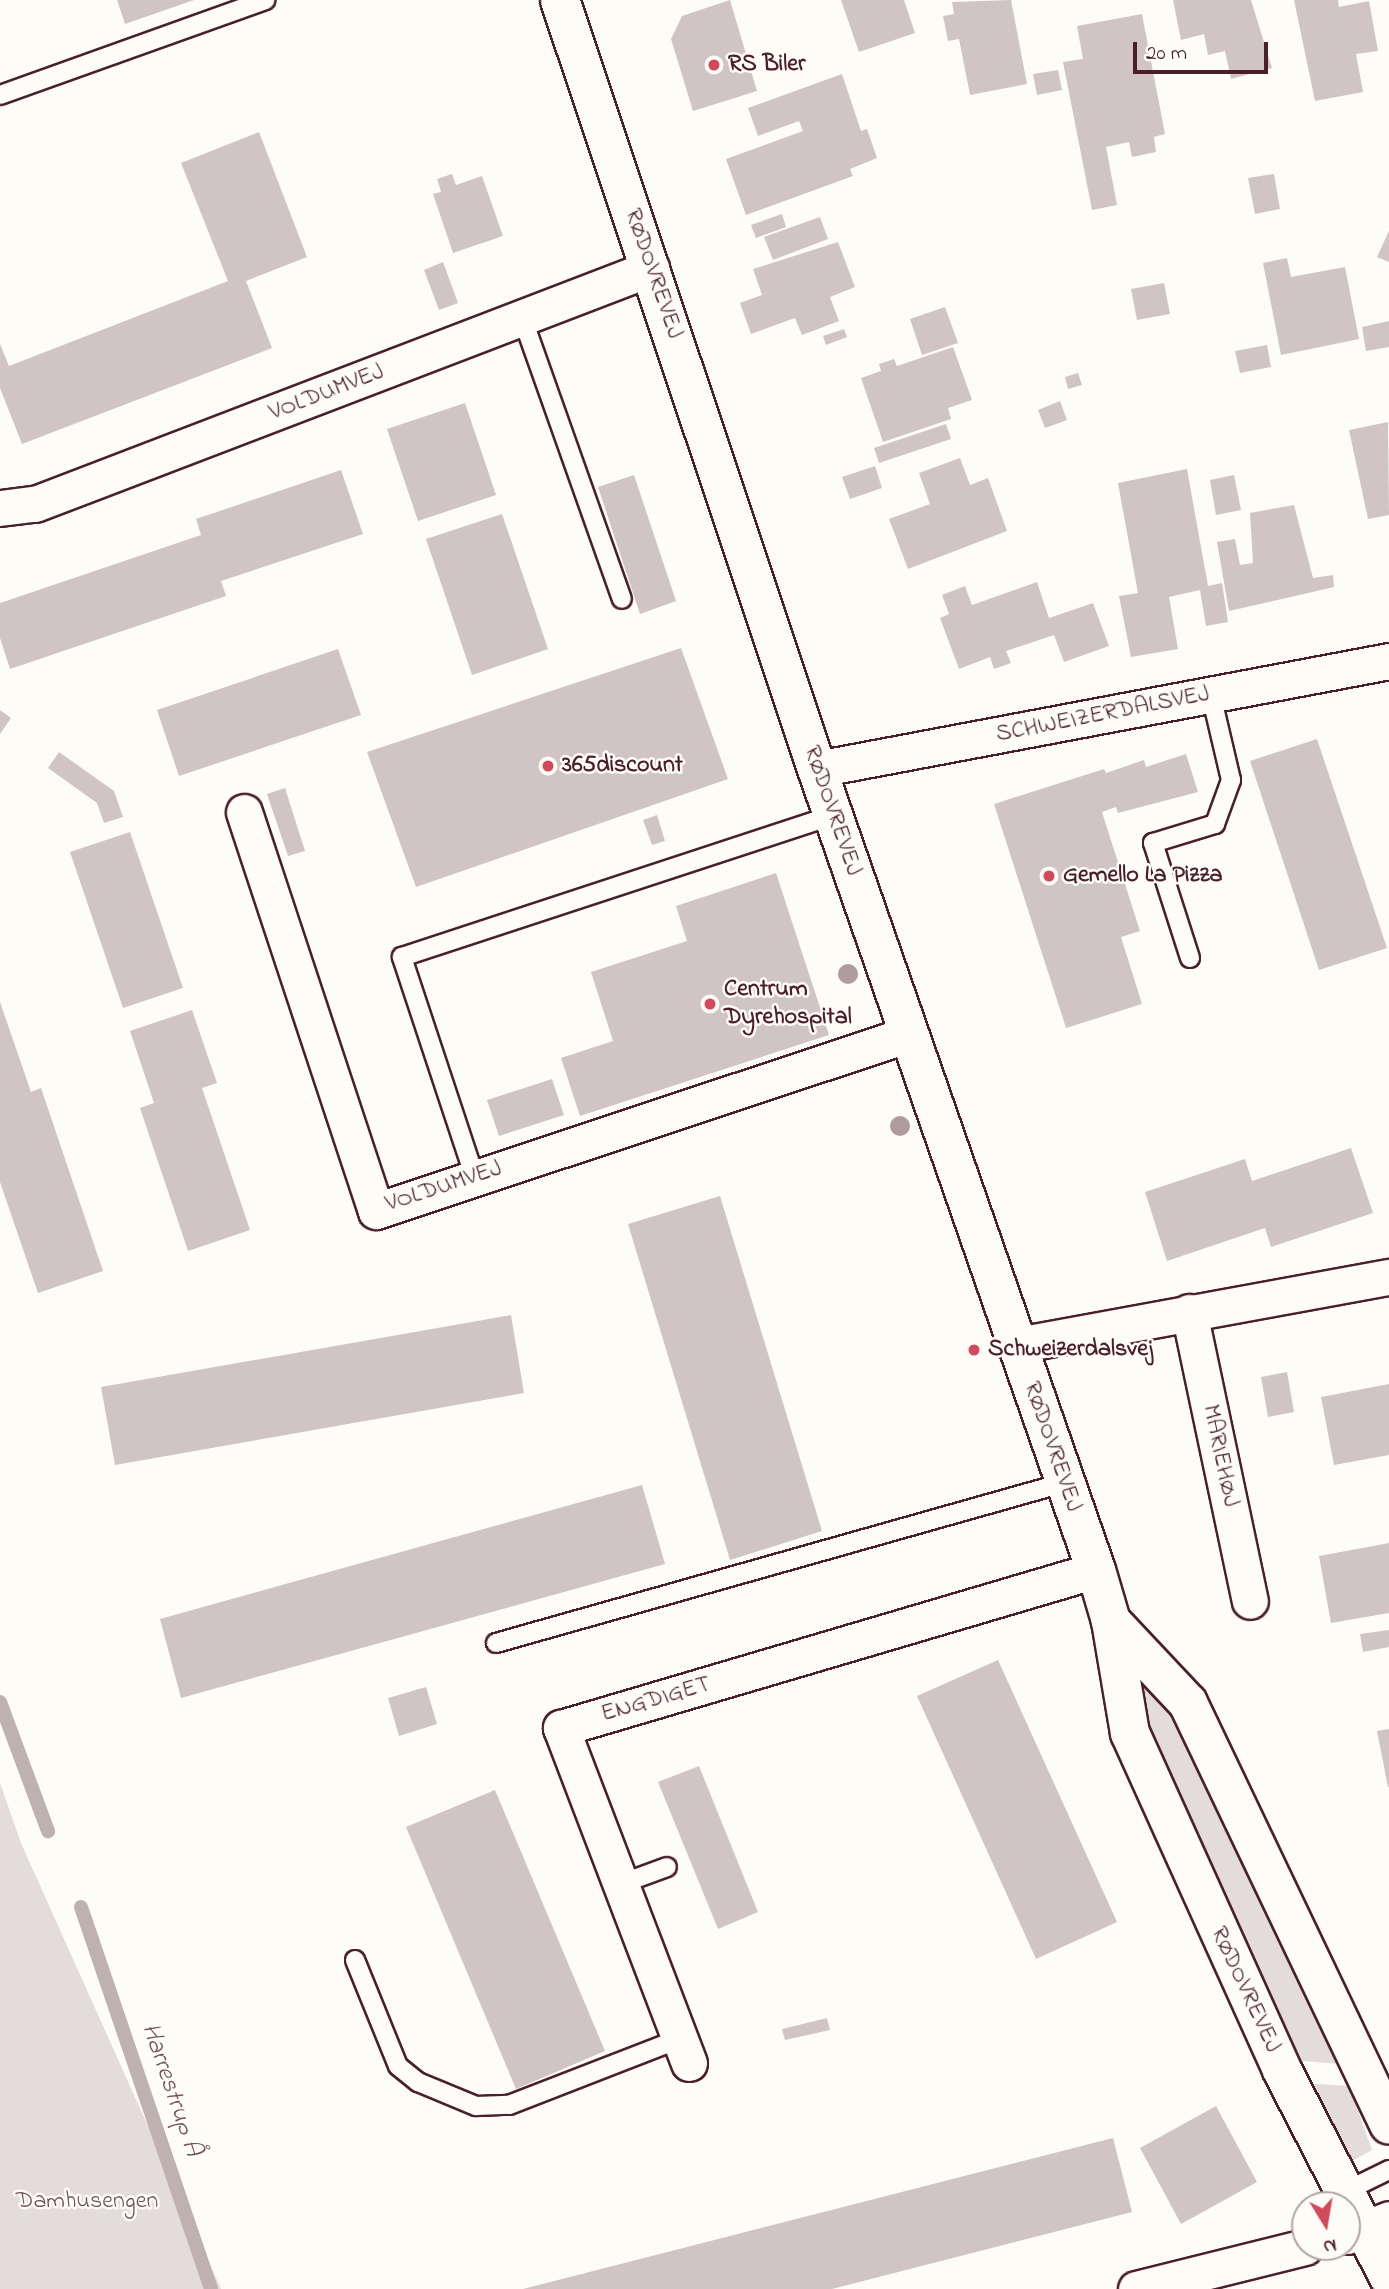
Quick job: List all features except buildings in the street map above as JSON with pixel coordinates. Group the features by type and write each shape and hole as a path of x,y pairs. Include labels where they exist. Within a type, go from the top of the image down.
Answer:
{"street":[{"name":"RØDOVREVEJ","path":"559,0 817,769 1063,1483 1096,1570 1111,1621 1130,1733 1173,1837 1344,2191"},
{"name":"VOLDUMVEJ","path":"0,508 35,504 651,268"},
{"name":"SCHWEIZERDALSVEJ","path":"817,769 1389,662"},
{"name":"VOLDUMVEJ","path":"244,811 376,1211 909,1034"},
{"path":"1017,1345 1389,1278"},
{"name":"MARIEHØJ","path":"1189,1312 1250,1601"},
{"name":"ENGDIGET","path":"684,2051 618,1885 561,1728 1096,1570"},
{"name":"RØDOVREVEJ","path":"1111,1621 1188,1703 1389,2125"},
{"name":"RØDOVREVEJ","path":"1367,2229 1389,2277"},
{"path":"1136,2289 1291,2250"}],"lane":[{"path":"0,95 264,0"},
{"path":"522,317 622,599"},
{"path":"1190,958 1153,843 1215,824 1231,780 1211,695"},
{"path":"475,1178 402,957 833,815"},
{"path":"496,1643 1063,1483"},
{"path":"618,1885 667,1867"},
{"path":"355,1960 398,2066 418,2082 476,2106 509,2105 684,2051"},
{"path":"1346,2191 1389,2170"}],"green space":[{"path":"1143,1670 1184,1731 1339,2064 1291,2060 1153,1756 1132,1674"},
{"name":"Damhusengen","path":"0,1783 21,1843 221,2289 0,2289"},
{"path":"1303,2083 1349,2086 1372,2150 1345,2165"}],"waterway":[{"name":"Harrestrup Å","path":"0,1702 48,1831"},
{"name":"Harrestrup Å","path":"81,1907 211,2289"}],"place":[{"name":"RS Biler","path":"714,65"},
{"name":"365discount","path":"548,766"},
{"name":"Gemello La Pizza","path":"1049,876"},
{"name":"Centrum Dyrehospital","path":"710,1004"},
{"name":"Schweizerdalsvej","path":"974,1350"}]}
